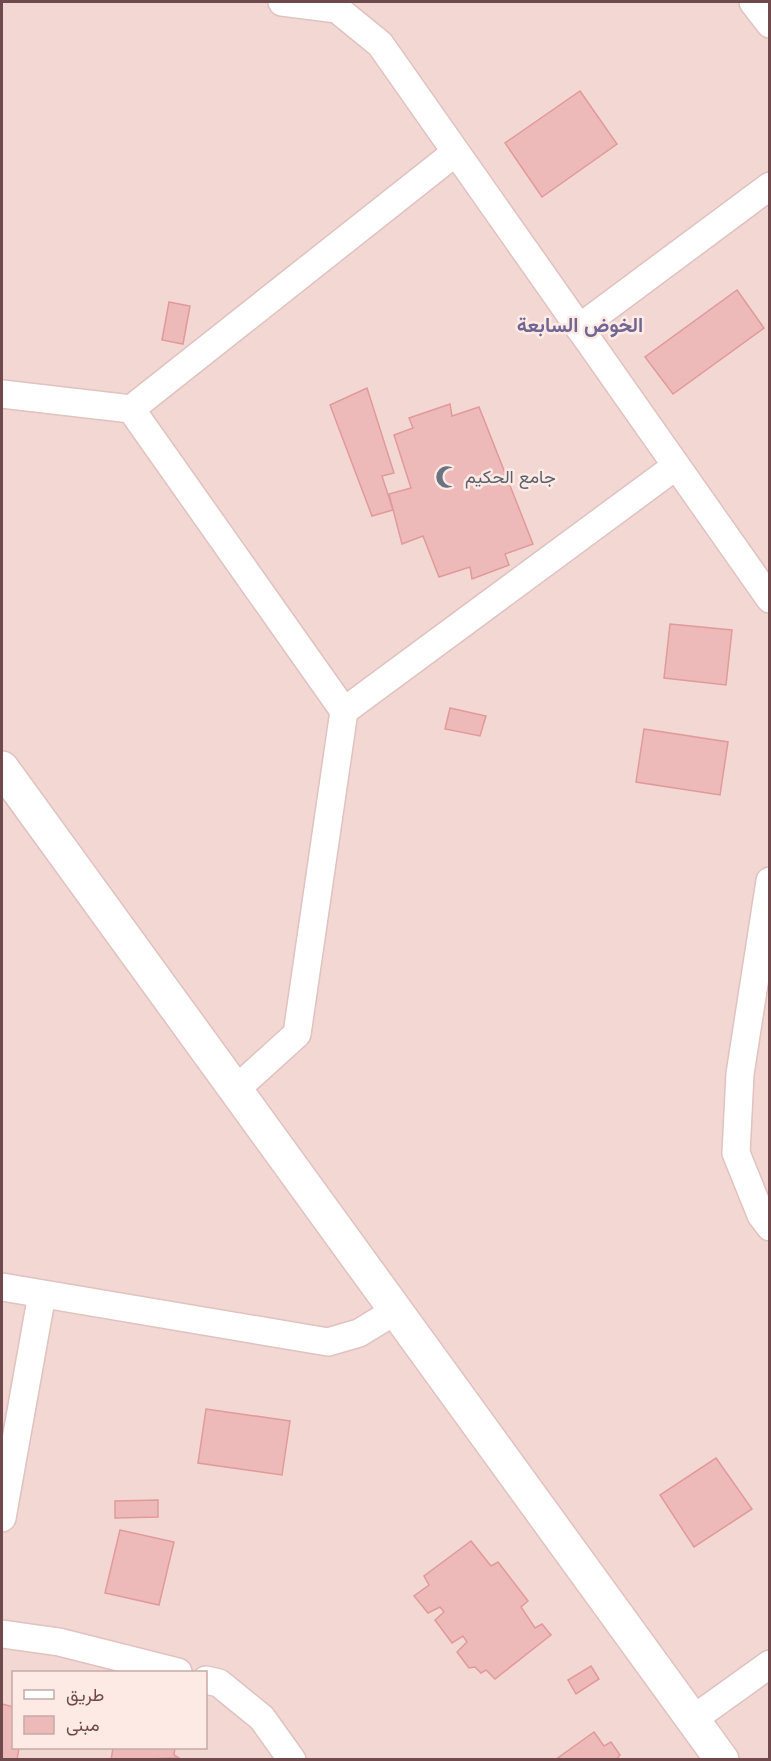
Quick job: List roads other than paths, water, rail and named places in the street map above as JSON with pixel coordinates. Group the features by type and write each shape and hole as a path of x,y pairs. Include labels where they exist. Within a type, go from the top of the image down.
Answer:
{"street":[{"path":"282,2 337,9 380,44 770,599"},
{"path":"753,2 770,24"},
{"path":"2,394 131,409 456,152"},
{"path":"579,328 770,186"},
{"path":"131,409 344,711 297,1034 234,1091"},
{"path":"344,711 676,466"},
{"path":"2,768 234,1091 722,1760"},
{"path":"770,881 740,1074 736,1153 760,1215 770,1227"},
{"path":"2,1287 328,1342 358,1333 395,1311"},
{"path":"2,1518 42,1294"},
{"path":"2,1634 58,1642 174,1671"},
{"path":"692,1720 770,1664"},
{"path":"207,1680 219,1683 262,1718 292,1760"}],"place":[{"name":"جامع الحكيم","path":"447,477"}],"district":[{"name":"الخوض السابعة","path":"580,325"}]}
